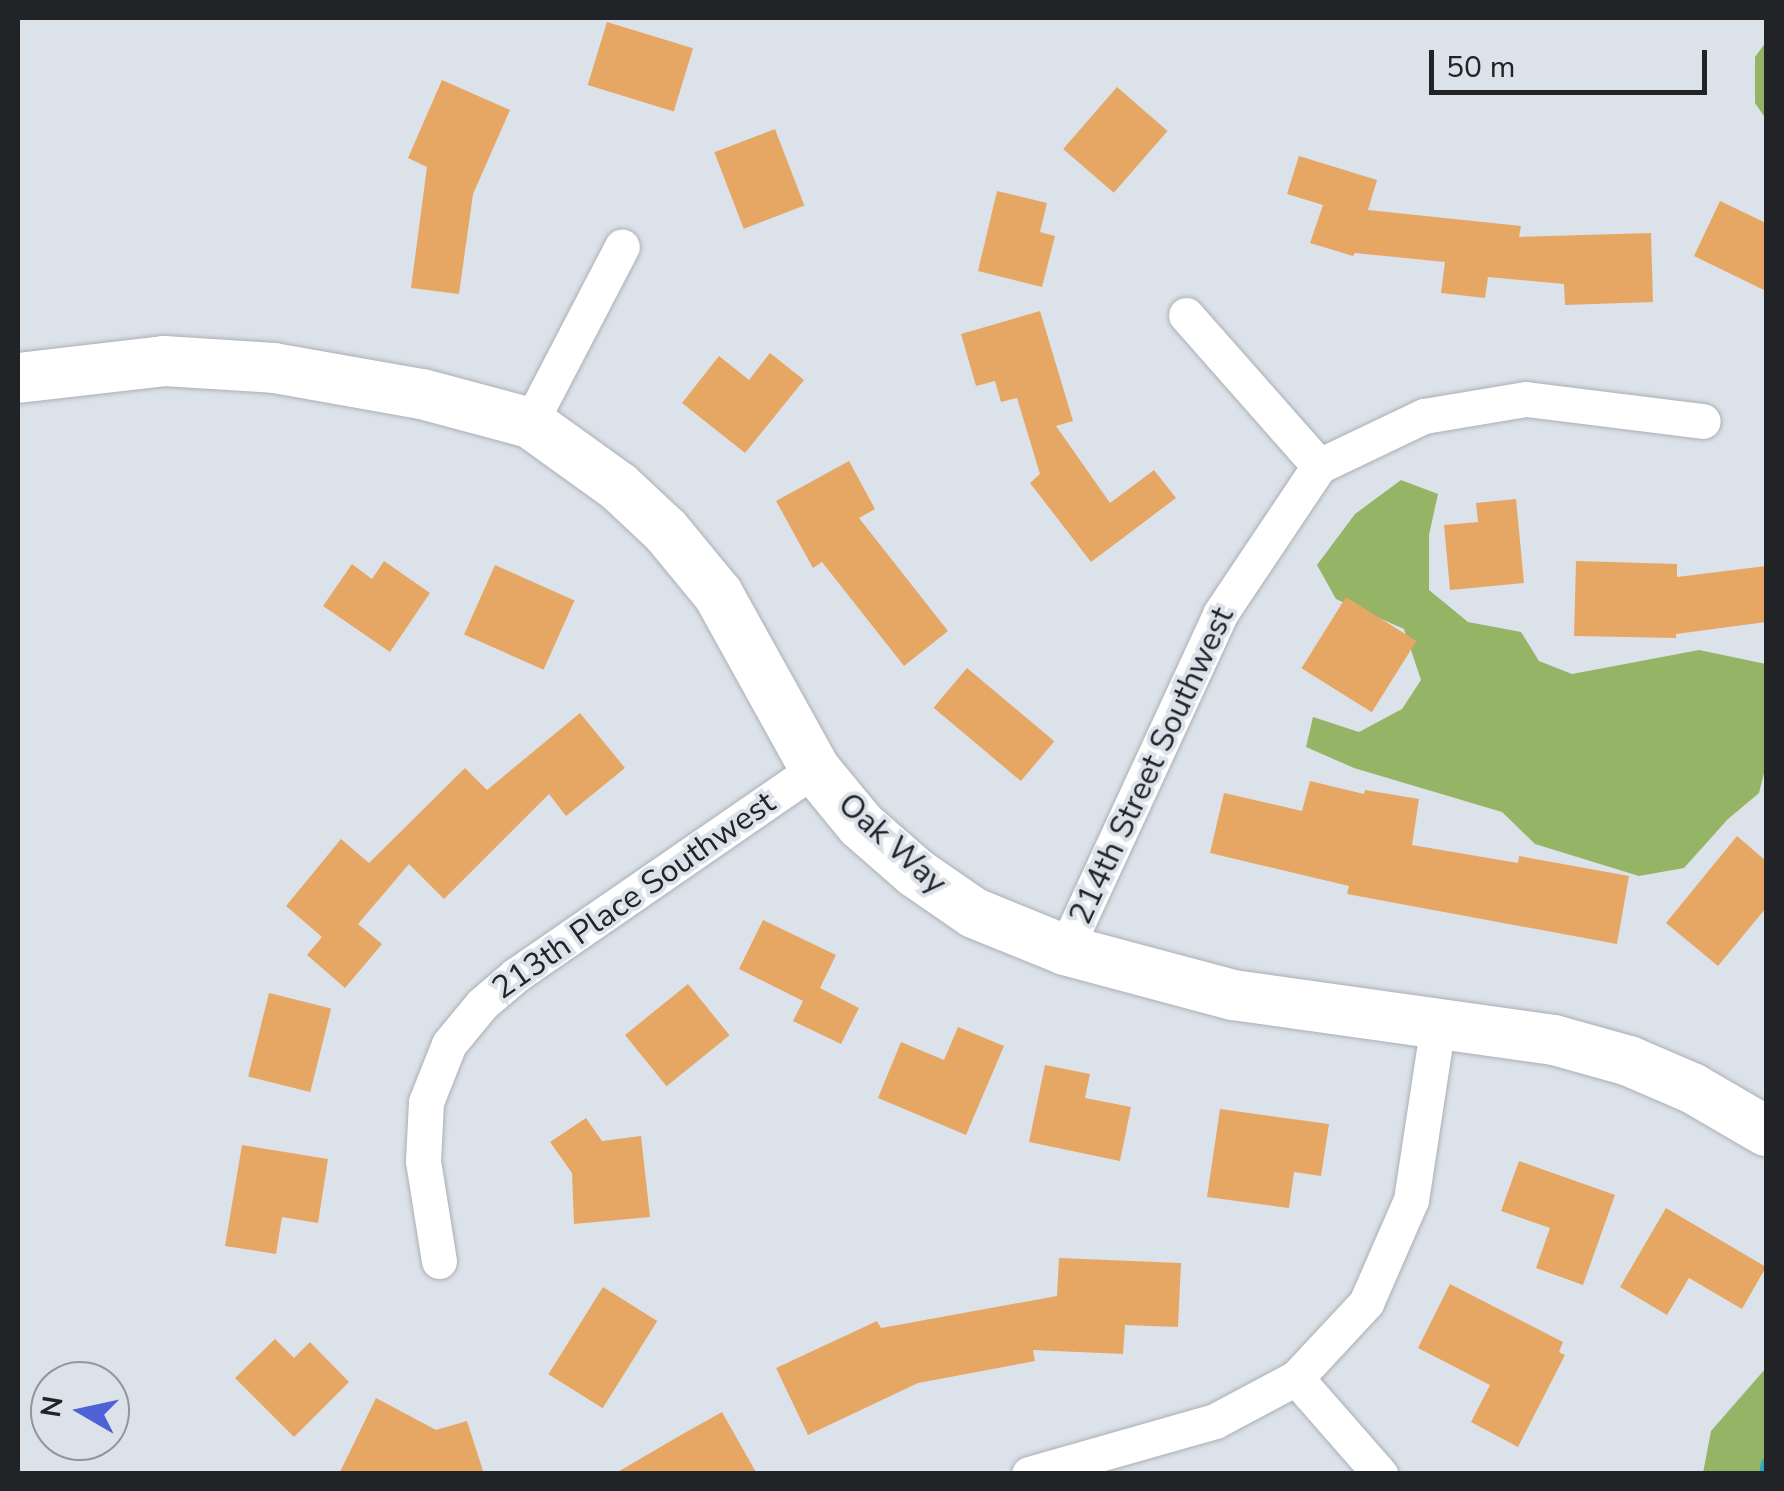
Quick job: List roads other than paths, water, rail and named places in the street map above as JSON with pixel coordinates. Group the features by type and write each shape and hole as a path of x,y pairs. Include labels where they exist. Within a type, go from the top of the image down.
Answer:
{"street":[{"path":"530,423 622,246"},
{"path":"1186,315 1319,466 1424,416 1526,399 1703,421"},
{"name":"Oak Way","path":"18,378 164,361 274,368 422,394 530,423 619,487 666,531 718,594 816,770 861,825 916,873 974,913 1066,950 1233,995 1554,1040 1630,1061 1762,1117"},
{"name":"214th Street Southwest","path":"1066,950 1220,614 1319,466"},
{"name":"213th Place Southwest","path":"439,1260 423,1161 426,1102 450,1044 482,1004 516,975 816,770"},
{"path":"1029,1474 1216,1421 1296,1378 1366,1303 1411,1200 1438,1023"},
{"path":"1296,1378 1380,1474"}],"waterway":[{"path":"1764,1474 1766,1463"}]}
